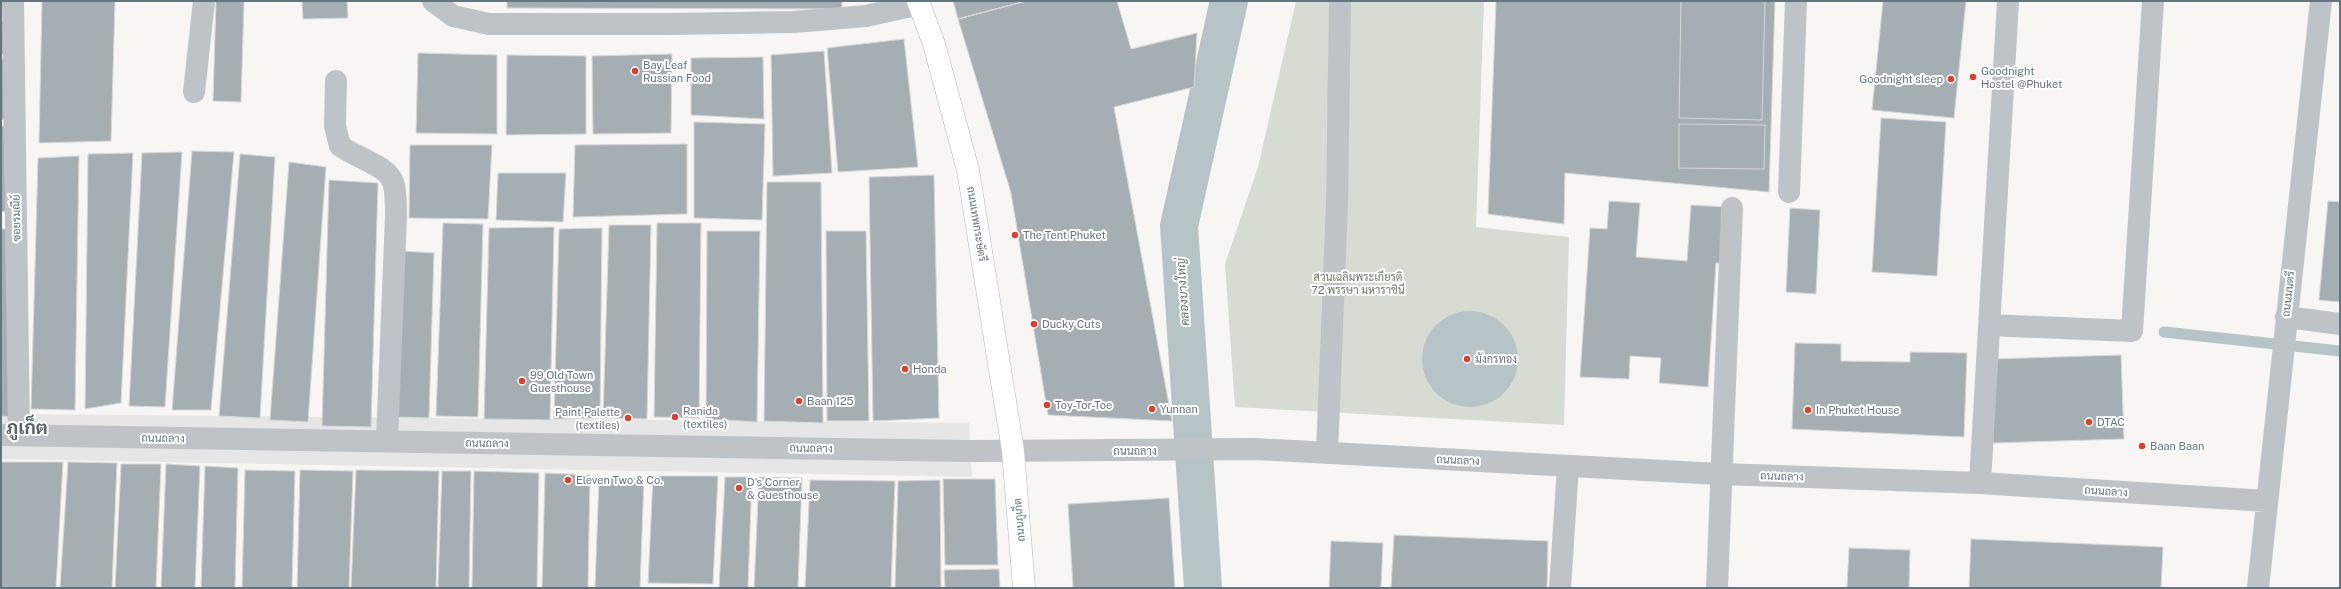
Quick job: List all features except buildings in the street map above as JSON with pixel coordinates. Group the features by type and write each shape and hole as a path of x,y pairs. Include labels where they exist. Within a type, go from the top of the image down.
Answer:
{"main road":[{"name":"ถนนเทพกระษัตรี","path":"919,2 934,44 968,170 1013,451"},
{"name":"ถนนภูเก็ต","path":"1013,451 1024,588"}],"street":[{"name":"ซอยรมณีย์","path":"10,435 13,1"},
{"path":"194,92 204,1"},
{"path":"433,1 453,16 496,24 794,22 866,16 919,2"},
{"path":"1327,453 1337,204 1340,1"},
{"path":"1789,192 1796,1"},
{"path":"1980,483 2008,1"},
{"path":"1989,325 2132,331 2154,1"},
{"name":"ถนนมนตรี","path":"2258,588 2280,369 2321,1"},
{"path":"336,82 335,126 340,146 359,158 378,165 389,175 394,184 396,216 387,442"},
{"path":"1717,588 1720,474 1732,208"},
{"path":"2286,319 2340,324"},
{"name":"ถนนถลาง","path":"10,435 1013,451 1254,449 1720,474 1980,483 2267,501"},
{"path":"1560,588 1568,466"}],"shaded area":[{"path":"1470,311 1488,315 1497,319 1504,325 1510,332 1514,341 1518,359 1514,377 1510,386 1504,393 1497,399 1488,403 1470,407 1452,403 1443,399 1436,393 1430,386 1426,377 1422,359 1426,341 1430,332 1436,325 1443,319 1452,315"},
{"path":"1,414 969,423 972,477 1,459"}],"green space":[{"name":"สวนเฉลิมพระเกียรติ 72 พรรษา มหาราชินี","path":"1296,1 1484,1 1476,227 1569,237 1564,425 1235,407 1225,264 1258,167"}],"waterway":[{"name":"คลองบางใหญ่","path":"1203,588 1179,226 1229,1"},
{"path":"2164,332 2340,351"}],"place":[{"name":"Bay Leaf Russian Food","path":"635,71"},
{"name":"Goodnight Hostel @Phuket","path":"1973,77"},
{"name":"Goodnight sleep","path":"1951,79"},
{"name":"The Tent Phuket","path":"1015,235"},
{"name":"Ducky Cuts","path":"1034,324"},
{"name":"มังกรทอง","path":"1467,359"},
{"name":"Honda","path":"905,369"},
{"name":"99 Old Town Guesthouse","path":"522,381"},
{"name":"Baan 125","path":"799,401"},
{"name":"Toy-Tor-Toe","path":"1047,405"},
{"name":"Yunnan","path":"1152,409"},
{"name":"In Phuket House","path":"1808,410"},
{"name":"Ranida (textiles)","path":"675,417"},
{"name":"Paint Palette (textiles)","path":"628,418"},
{"name":"DTAC","path":"2089,422"},
{"name":"Baan Baan","path":"2142,446"},
{"name":"Eleven Two & Co.","path":"568,480"},
{"name":"D's Corner & Guesthouse","path":"739,488"}],"district":[{"name":"ภูเก็ต","path":"27,427"}]}
